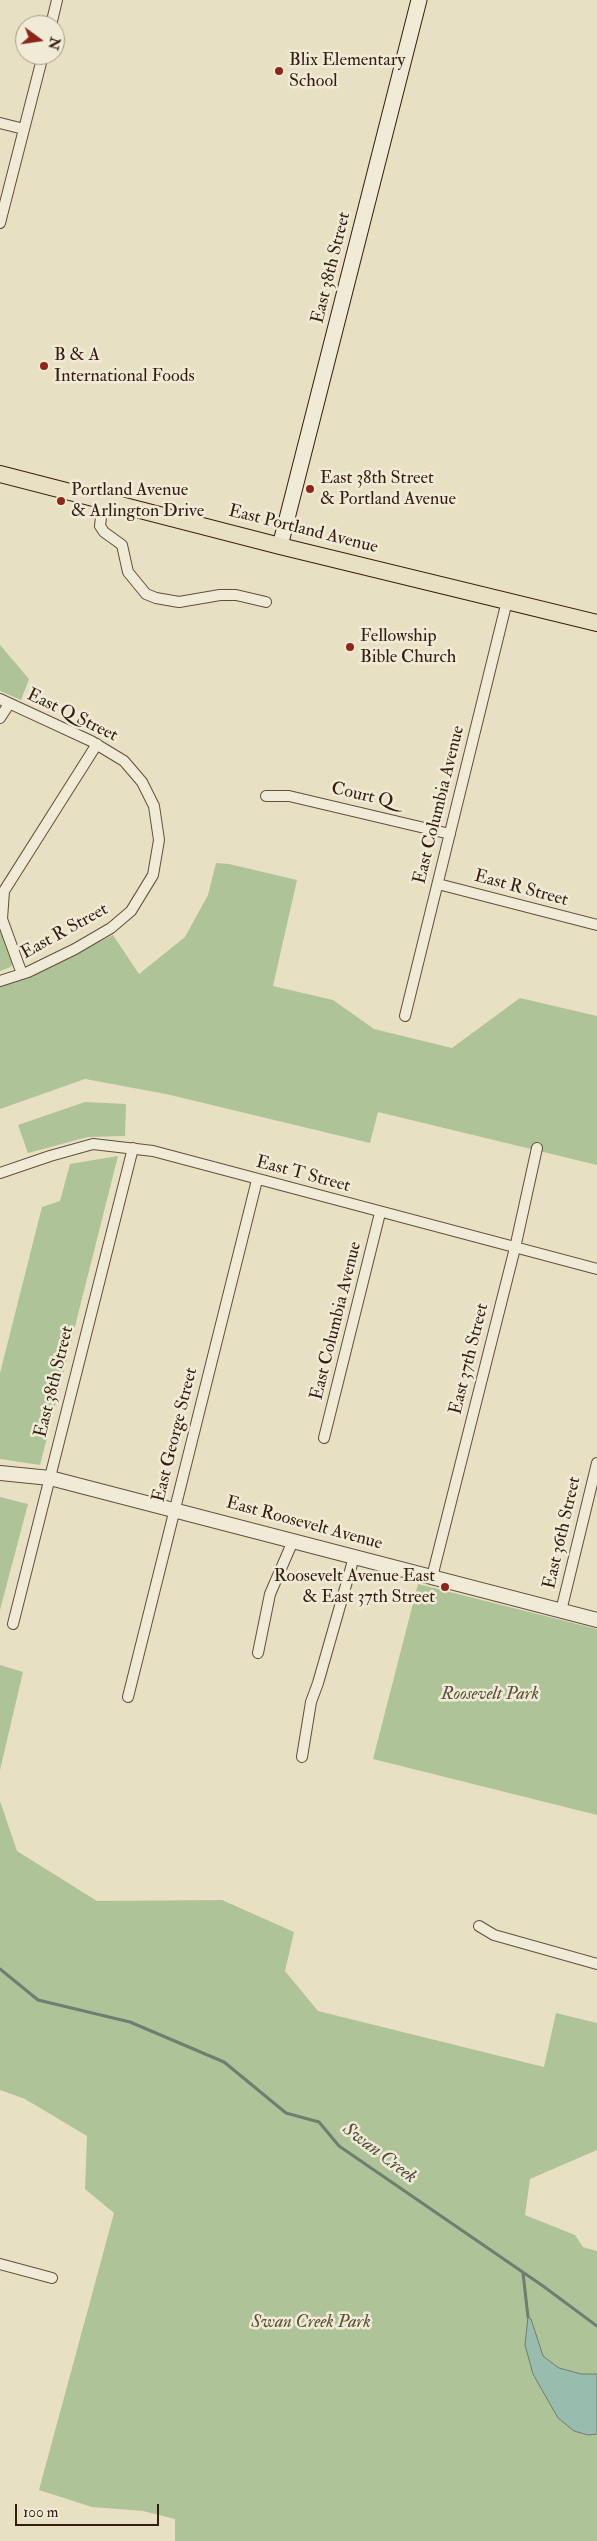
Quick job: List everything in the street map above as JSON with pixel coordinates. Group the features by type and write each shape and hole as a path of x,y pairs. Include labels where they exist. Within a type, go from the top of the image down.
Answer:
{"main road":[{"name":"East 38th Street","path":"280,546 419,0"},
{"name":"East Portland Avenue","path":"0,474 280,546 597,623"}],"street":[{"path":"53,15 57,0"},
{"path":"0,223 40,65"},
{"path":"0,123 24,129"},
{"path":"103,500 100,526 104,532 122,545 128,572 146,594 156,598 179,602 220,595 266,602"},
{"name":"East Columbia Avenue","path":"405,1016 507,601"},
{"path":"0,718 5,701"},
{"name":"East Q Street","path":"5,701 97,744 116,755 134,771 154,806 159,840 153,875"},
{"path":"22,974 2,919 4,891 97,744"},
{"name":"Court Q","path":"266,796 289,796 450,834"},
{"name":"East R Street","path":"0,982 68,953 111,928 131,911 153,875"},
{"name":"East R Street","path":"438,884 597,925"},
{"name":"East T Street","path":"0,1172 83,1146 106,1144 133,1148 205,1163 257,1180 597,1269"},
{"name":"East 38th Street","path":"13,1624 133,1148"},
{"name":"East 37th Street","path":"432,1577 515,1248 537,1148"},
{"name":"East George Street","path":"128,1697 257,1180"},
{"name":"East Columbia Avenue","path":"324,1438 380,1213"},
{"name":"East 36th Street","path":"562,1611 597,1463"},
{"name":"East Roosevelt Avenue","path":"0,1473 50,1478 597,1620"},
{"path":"258,1653 270,1594 294,1541"},
{"path":"302,1756 310,1702 318,1683 354,1557"},
{"path":"479,1926 494,1935 597,1964"},
{"path":"0,2264 52,2278"}],"green space":[{"path":"0,645 29,679 21,700 0,691"},
{"path":"216,863 229,864 297,880 273,986 333,1000 374,1029 452,1048 520,998 597,1016 597,1165 378,1112 370,1143 166,1094 85,1079 0,1109 0,986 28,978 113,935 139,974 185,937 208,895"},
{"path":"0,926 13,959 11,967 0,971"},
{"path":"85,1102 126,1104 125,1136 88,1137 28,1153 18,1125"},
{"path":"118,1156 40,1465 0,1459 0,1373 42,1207 60,1201 70,1164"},
{"path":"0,1497 28,1504 0,1610"},
{"name":"Roosevelt Park","path":"418,1584 597,1629 597,1815 373,1759"},
{"path":"0,1665 23,1672 0,1770"},
{"name":"Swan Creek Park","path":"0,1801 17,1851 97,1901 222,1900 294,1932 285,1971 318,2011 544,2067 556,2013 597,2023 597,2150 530,2179 525,2215 575,2235 583,2247 597,2251 597,2541 175,2541 175,2519 143,2511 92,2507 39,2490 114,2213 85,2189 87,2136 25,2099 0,2090"}],"shaded area":[{"path":"528,2317 531,2319 543,2356 559,2368 581,2374 597,2374 597,2434 588,2435 574,2431 558,2418 533,2374 525,2345"}],"waterway":[{"name":"Swan Creek","path":"0,1969 38,2000 130,2022 224,2062 286,2113 319,2122 339,2146 543,2286 597,2326"},
{"path":"523,2273 528,2317"}],"place":[{"name":"Blix Elementary School","path":"279,71"},
{"name":"B & A International Foods","path":"44,366"},
{"name":"East 38th Street & Portland Avenue","path":"310,489"},
{"name":"Portland Avenue & Arlington Drive","path":"61,501"},
{"name":"Fellowship Bible Church","path":"350,647"},
{"name":"Roosevelt Avenue East & East 37th Street","path":"445,1587"}]}
